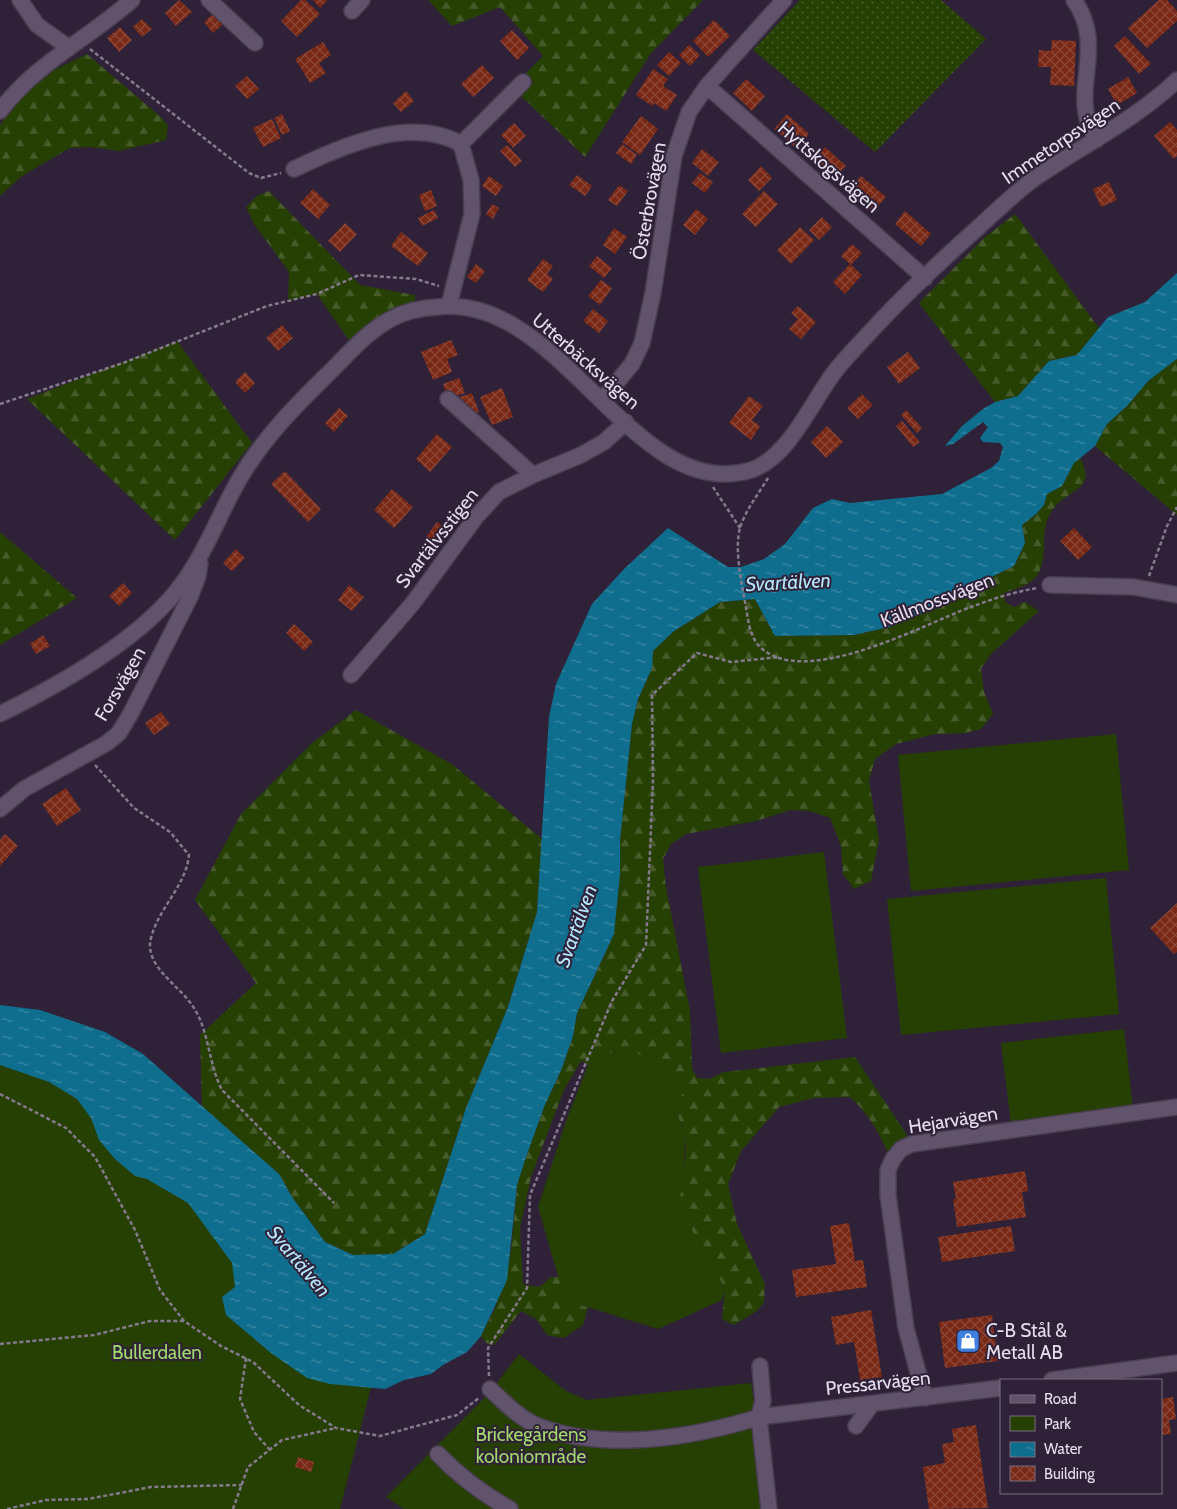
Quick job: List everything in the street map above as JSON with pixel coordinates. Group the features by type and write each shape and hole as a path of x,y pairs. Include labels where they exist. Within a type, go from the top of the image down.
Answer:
{"street":[{"path":"20,0 37,25 74,44"},
{"path":"0,111 37,70 109,20 132,0"},
{"path":"209,0 255,42"},
{"path":"352,12 362,0"},
{"name":"Österbrovägen","path":"602,400 632,364 642,343 653,292 674,156 689,112 707,86 784,0"},
{"path":"1074,0 1088,30 1090,60 1086,98 1087,113 1088,121 1096,140"},
{"name":"Immetorpsvägen","path":"925,278 957,246 1033,180 1153,103 1177,80"},
{"path":"462,144 523,82"},
{"name":"Hyttskogsvägen","path":"707,86 925,278"},
{"path":"294,169 343,146 374,138 420,131 447,136 462,144 471,180 472,214 449,305"},
{"name":"Utterbäcksvägen","path":"0,714 74,674 144,624 177,592 200,556 241,476 266,439 361,341 392,318 418,309 449,305 496,316 538,342 626,422 676,463 714,474 755,469 778,452 837,368 925,278"},
{"path":"448,399 533,475"},
{"name":"Svartälvsstigen","path":"351,675 413,603 476,517 499,492 533,475 581,455 604,442 626,422"},
{"name":"Forsvägen","path":"0,809 24,789 107,742 118,733 131,713 191,595 198,576 200,556"},
{"path":"1050,584 1145,589 1177,595"},
{"name":"Hejarvägen","path":"925,1398 906,1328 888,1195 888,1170 902,1149 912,1144 1177,1107"},
{"path":"1059,1379 1177,1362"},
{"path":"760,1366 763,1401 759,1417 769,1509"},
{"name":"Pressarvägen","path":"490,1389 515,1412 537,1426 563,1433 607,1439 651,1438 699,1433 759,1417 1000,1388"},
{"path":"856,1426 872,1404"},
{"path":"438,1454 459,1476 510,1509"}],"path":[{"path":"74,44 249,173 261,178 294,169"},
{"path":"0,404 123,363 267,306 317,294 359,276 416,279 453,290"},
{"path":"703,470 740,528 768,477"},
{"path":"1145,589 1167,526 1177,507"},
{"name":"Källmossvägen","path":"740,528 739,552 745,605 752,633 759,646 780,657 818,661 854,654 970,607 1008,594 1050,584"},
{"path":"0,1094 66,1128 95,1157 135,1230 160,1290 184,1321 221,1346 253,1362 299,1405 336,1428 380,1436 457,1415 490,1389 488,1348 527,1288 530,1196 612,1001 646,945 653,781 652,695 697,653 732,662 780,657"},
{"path":"86,754 134,808 170,832 189,855 188,868 156,922 150,940 152,956 160,971 189,1001 200,1017 216,1080 222,1090 334,1203"},
{"path":"0,1344 94,1335 150,1321 184,1321"},
{"path":"246,1358 240,1399 254,1432 270,1450"},
{"path":"233,1509 248,1467 282,1440 336,1428"},
{"path":"7,1509 46,1500 88,1499 152,1487 242,1485"}],"green space":[{"path":"428,0 703,0 651,53 585,157 521,96 533,83 526,73 543,56 500,7 452,26"},
{"path":"800,0 941,0 986,39 875,152 753,50"},
{"path":"87,54 162,118 168,126 166,140 119,151 90,147 70,148 22,176 0,196 0,125 19,99 54,70"},
{"path":"269,191 360,285 415,295 415,308 353,346 317,294 288,301 289,272 254,224 246,207 257,196"},
{"path":"1015,214 1099,328 1077,355 1049,361 1018,396 995,402 919,303 984,238"},
{"path":"177,341 252,443 175,540 27,399"},
{"path":"1177,359 1177,515 1095,446 1107,424 1127,406 1148,381"},
{"path":"1080,458 1085,469 1083,484 1063,499 1050,514 1045,529 1043,559 1038,574 1028,584 1004,593 1005,602 1014,607 1025,602 1039,611 990,655 981,669 984,692 993,714 981,729 965,733 935,734 896,744 875,759 869,781 879,840 871,881 854,889 843,874 841,846 830,818 810,811 791,810 756,821 686,834 671,844 663,859 666,887 690,1011 692,1068 697,1078 709,1079 724,1072 855,1057 909,1138 888,1153 872,1123 850,1097 814,1098 779,1107 741,1151 728,1184 737,1224 765,1284 764,1302 757,1311 734,1325 722,1319 725,1289 677,1205 683,1179 686,1149 684,1132 675,1111 626,1046 588,1065 581,1061 564,1090 531,1177 520,1228 523,1284 539,1287 551,1277 559,1277 565,1300 588,1307 583,1325 564,1338 547,1335 536,1319 521,1311 494,1345 486,1343 481,1336 496,1306 511,1251 517,1185 544,1107 562,1068 573,1036 577,1013 614,934 620,874 620,840 632,724 638,699 652,668 652,651 674,631 720,602 755,599 775,636 854,635 889,627 954,600 979,583 1014,566 1025,543 1022,525 1044,505 1047,494 1062,486 1074,463"},
{"path":"0,532 77,598 0,645"},
{"path":"356,710 453,765 542,839 537,912 508,1007 466,1108 425,1234 393,1254 353,1255 325,1242 292,1197 279,1174 202,1107 200,1035 256,983 195,900 241,814 312,743"},
{"path":"1116,734 1129,870 911,891 898,755"},
{"path":"824,852 847,1038 721,1053 698,867"},
{"path":"1106,878 1119,1014 901,1035 887,899"},
{"name":"Bullerdalen","path":"0,1025 8,1026 372,1383 340,1509 0,1509"},
{"path":"1124,1029 1133,1108 1011,1123 1001,1043"},
{"path":"626,1046 676,1078 684,1089 676,1113 685,1133 684,1179 678,1205 725,1289 722,1300 658,1329 565,1300 538,1207 566,1121 588,1065"},
{"name":"Brickegårdens koloniområde","path":"519,1354 566,1391 587,1400 751,1383 769,1509 404,1509 386,1497 490,1392"}],"water":[{"name":"Svartälven","path":"1177,273 1177,359 1148,381 1127,406 1107,424 1095,446 1074,463 1062,486 1047,494 1044,505 1022,525 1025,543 1014,566 979,583 954,600 889,627 854,635 775,636 755,599 720,602 674,631 653,651 652,668 638,699 632,724 620,840 620,874 614,934 577,1013 573,1036 562,1068 544,1107 517,1185 507,1280 481,1336 467,1352 431,1374 404,1380 385,1389 330,1384 307,1378 271,1353 226,1315 222,1297 235,1287 232,1263 188,1203 147,1179 135,1176 115,1159 99,1140 91,1118 77,1099 49,1082 0,1065 0,1005 40,1010 105,1032 143,1054 279,1174 292,1197 325,1242 353,1255 393,1254 425,1234 466,1108 508,1007 537,912 549,717 556,684 592,604 624,569 668,528 728,567 741,567 764,559 785,544 813,508 832,499 850,503 942,494 991,468 999,461 1003,447 1000,443 983,442 980,438 988,427 983,422 953,444 945,446 962,426 983,409 995,402 1018,396 1049,361 1077,355 1108,317 1145,302"}],"building":[{"path":"179,0 192,12 176,26 165,13"},
{"path":"301,0 305,0 320,14 297,37 281,21"},
{"path":"313,0 326,0 327,1 320,8"},
{"path":"1159,0 1167,0 1177,11 1177,21 1147,48 1128,28"},
{"path":"213,14 223,24 213,33 204,22"},
{"path":"142,19 152,29 142,37 133,27"},
{"path":"714,20 730,36 708,57 693,41"},
{"path":"120,27 132,40 119,52 107,38"},
{"path":"512,30 529,48 517,60 500,41"},
{"path":"1125,36 1151,64 1139,74 1114,46"},
{"path":"1052,40 1076,41 1074,86 1050,85 1051,67 1038,67 1039,50 1051,51"},
{"path":"323,42 331,55 319,63 326,73 310,83 295,59"},
{"path":"689,45 700,55 690,66 679,55"},
{"path":"669,52 681,63 669,76 657,65"},
{"path":"482,65 494,78 473,97 461,84"},
{"path":"653,69 668,79 663,86 677,95 666,111 654,103 652,106 636,95"},
{"path":"247,76 259,89 247,99 235,86"},
{"path":"1128,77 1137,93 1117,105 1108,89"},
{"path":"746,79 765,96 752,111 733,93"},
{"path":"406,91 414,101 401,112 393,103"},
{"path":"282,114 290,131 282,135 274,118"},
{"path":"787,114 809,134 797,149 774,129"},
{"path":"641,116 658,129 640,155 622,142"},
{"path":"272,119 281,138 263,147 253,128"},
{"path":"1170,122 1177,130 1177,156 1174,159 1154,136"},
{"path":"514,123 526,136 513,148 501,135"},
{"path":"622,144 637,155 631,164 616,153"},
{"path":"507,145 522,161 515,167 500,151"},
{"path":"825,147 846,166 833,180 812,162"},
{"path":"702,149 719,162 708,176 692,163"},
{"path":"761,166 772,178 759,191 748,180"},
{"path":"700,173 713,182 705,193 692,183"},
{"path":"577,175 592,186 585,196 569,185"},
{"path":"489,176 503,186 496,196 482,186"},
{"path":"861,176 886,197 873,212 849,191"},
{"path":"1109,182 1117,200 1101,207 1093,189"},
{"path":"619,185 628,191 617,206 608,200"},
{"path":"313,189 330,205 318,219 300,203"},
{"path":"431,190 437,206 425,211 419,195"},
{"path":"764,191 778,204 756,227 742,214"},
{"path":"492,204 499,208 493,219 486,214"},
{"path":"696,209 708,219 695,235 683,225"},
{"path":"434,210 438,218 422,226 418,218"},
{"path":"905,211 931,234 921,246 895,224"},
{"path":"822,217 832,227 819,240 809,230"},
{"path":"345,223 357,234 340,252 328,241"},
{"path":"800,227 814,240 791,264 777,250"},
{"path":"614,228 627,237 615,254 603,245"},
{"path":"401,232 428,253 418,266 391,246"},
{"path":"852,244 862,253 851,265 862,275 845,294 833,282 850,264 841,256"},
{"path":"597,256 612,268 604,278 589,266"},
{"path":"543,259 553,266 547,274 553,279 543,292 527,280"},
{"path":"476,264 485,271 476,283 467,277"},
{"path":"601,280 612,288 600,305 588,296"},
{"path":"798,306 816,322 801,339 789,329 798,319 791,313"},
{"path":"593,309 608,321 599,333 583,321"},
{"path":"282,325 293,338 278,351 266,338"},
{"path":"451,340 458,355 447,359 452,372 433,380 421,352"},
{"path":"908,352 920,368 899,384 887,367"},
{"path":"245,372 255,383 245,393 235,382"},
{"path":"459,378 465,393 449,399 443,384"},
{"path":"502,388 513,417 492,425 480,397"},
{"path":"472,393 479,412 467,416 460,397"},
{"path":"862,394 873,405 858,419 847,408"},
{"path":"749,396 763,406 752,420 760,426 751,440 729,423"},
{"path":"339,408 348,416 334,432 325,423"},
{"path":"906,410 922,428 917,433 901,415"},
{"path":"902,421 920,442 913,447 896,426"},
{"path":"827,426 843,442 826,458 811,442"},
{"path":"437,434 452,447 430,472 416,459"},
{"path":"285,471 321,509 308,522 271,484"},
{"path":"392,489 413,507 394,528 374,510"},
{"path":"437,522 450,531 440,546 426,537"},
{"path":"1074,528 1092,547 1078,560 1060,541"},
{"path":"236,549 245,558 232,571 223,563"},
{"path":"123,583 132,593 119,606 109,596"},
{"path":"349,585 364,597 352,611 338,600"},
{"path":"294,624 313,642 304,651 286,633"},
{"path":"43,635 50,646 36,654 30,644"},
{"path":"161,712 170,724 154,735 145,723"},
{"path":"66,788 81,810 57,826 42,804"},
{"path":"5,834 18,846 0,866 0,840"},
{"path":"1177,903 1177,952 1174,954 1150,928"},
{"path":"1025,1171 1028,1191 1022,1192 1026,1217 957,1227 953,1199 956,1199 953,1182"},
{"path":"849,1223 855,1261 863,1260 867,1287 796,1297 792,1270 836,1264 830,1226"},
{"path":"1011,1226 1015,1251 942,1262 938,1237"},
{"path":"871,1310 882,1377 860,1380 854,1342 836,1345 831,1317"},
{"name":"C-B Stål & Metall AB","path":"992,1315 998,1361 945,1368 939,1322"},
{"path":"1173,1397 1176,1419 1169,1420 1171,1434 1162,1435 1162,1399"},
{"path":"976,1425 988,1508 929,1509 923,1467 945,1463 942,1444 954,1442 952,1429"},
{"path":"298,1457 314,1462 311,1472 295,1467"}],"place":[{"name":"C-B Stål & Metall AB","path":"968,1341"}]}
